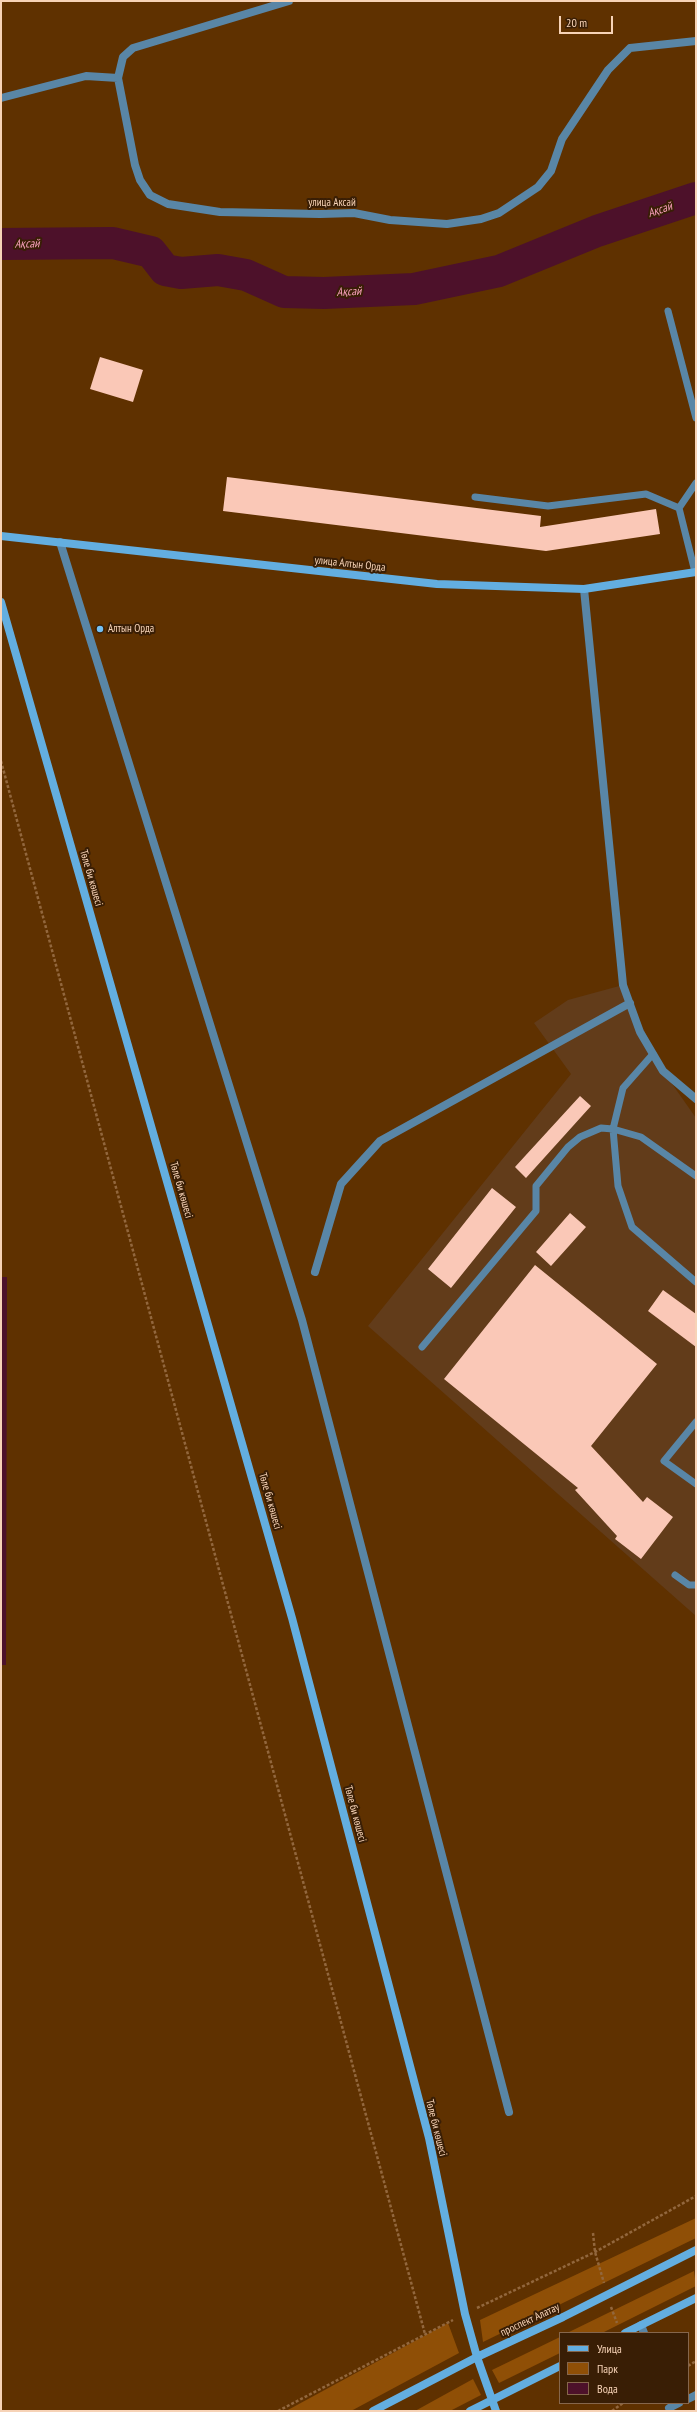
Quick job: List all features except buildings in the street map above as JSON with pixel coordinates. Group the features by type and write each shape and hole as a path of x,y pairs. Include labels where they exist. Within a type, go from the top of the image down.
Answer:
{"main road":[{"name":"улица Алтын Орда","path":"1,536 436,584 584,589 695,572"},
{"name":"Төле би көшесі","path":"1,602 292,1618 429,2138 465,2314 477,2357 496,2411"},
{"name":"проспект Алатау","path":"373,2411 477,2357 563,2317 696,2250"},
{"path":"629,2332 642,2329 696,2298"},
{"path":"470,2411 559,2366"}],"street":[{"path":"1,98 86,76 118,78 123,57 133,48 289,1"},
{"name":"улица Аксай","path":"118,78 135,165 140,180 150,195 168,204 220,212 320,214 354,213 390,220 447,224 481,219 499,213 538,187 551,171 562,139 608,70 630,48 696,41"},
{"path":"60,542 302,1320 509,2112"},
{"path":"584,589 623,985 640,1032 663,1071 696,1099"},
{"path":"315,1272 342,1184 380,1141 630,1003"}],"lane":[{"path":"668,311 696,418"},
{"path":"695,572 679,508 696,483"},
{"path":"475,497 548,506 646,494 679,508"},
{"path":"653,1054 624,1088 613,1129 618,1186 632,1227 696,1282"},
{"path":"422,1347 536,1211 536,1186 568,1147 580,1137 602,1128 613,1129 641,1137 696,1176"},
{"path":"696,1422 664,1461 696,1484"},
{"path":"675,1575 689,1585 696,1585"}],"path":[{"path":"1,761 425,2334"},
{"path":"278,2411 425,2334 595,2252 696,2196"},
{"path":"612,2411 622,2404"}],"shaded area":[{"path":"623,985 663,1071 696,1118 696,1616 368,1326 571,1074 534,1023 568,1000"}],"green space":[{"path":"696,2218 696,2238 483,2342 480,2320"},
{"path":"694,2271 696,2286 604,2332 569,2332"},
{"path":"448,2323 459,2353 351,2411 286,2411"},
{"path":"559,2337 559,2353 499,2383 492,2370"},
{"path":"473,2379 481,2395 450,2411 415,2411"}],"water":[{"path":"1,1277 7,1277 6,1665 1,1665"}],"waterway":[{"name":"Ақсай","path":"1,244 113,243 151,252 165,270 181,273 218,270 246,275 284,292 324,293 414,289 499,271 597,231 696,198"}],"place":[{"name":"Алтын Орда","path":"100,629"}]}
